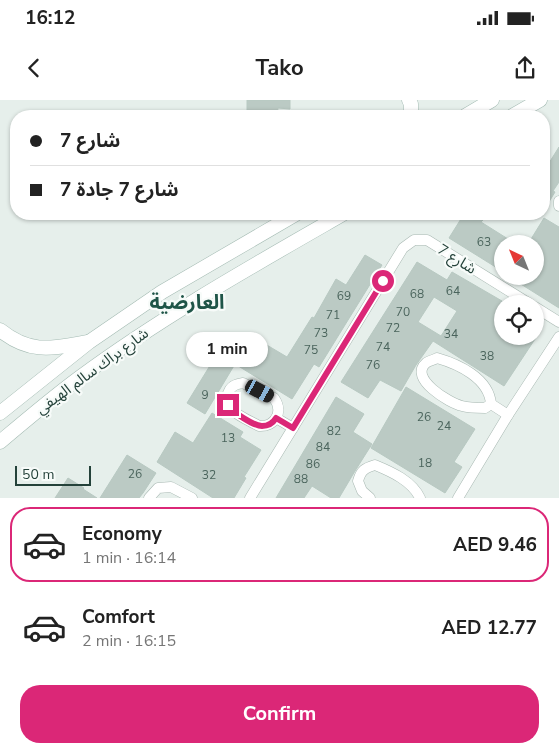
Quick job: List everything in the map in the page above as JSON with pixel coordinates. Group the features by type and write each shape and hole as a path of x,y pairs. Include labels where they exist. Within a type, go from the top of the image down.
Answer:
{"main road":[{"path":"475,110 492,100"},
{"path":"522,110 540,100"},
{"name":"شارع براك سالم الهيفي","path":"0,413 89,342 162,292 286,220"},
{"name":"شارع براك سالم الهيفي","path":"0,442 80,377 195,300 333,220"},
{"path":"258,236 257,243 259,249 264,254 270,256"},
{"path":"234,251 241,254 244,260 245,266 242,273"},
{"path":"0,330 9,338 26,346 40,349 89,342"}],"street":[{"path":"559,201 559,206"},
{"name":"شارع 7","path":"250,498 403,248 414,240 427,240 516,295"},
{"path":"544,313 559,322"},
{"path":"458,498 508,415 559,337"},
{"path":"491,404 485,408 460,406 432,389 422,379 421,371 426,363 436,358 450,362 476,377 490,396 491,404 508,415"},
{"path":"243,383 274,398 279,410 276,418 269,425 259,426 230,409 227,401 228,392 234,385 243,383"},
{"path":"276,418 293,428"},
{"path":"370,498 362,490 358,481 360,474 365,468 375,465 396,474 407,482 418,493 420,498"},
{"path":"149,498 158,488 172,487 192,498"}],"building":[{"path":"247,100 290,100 290,109 247,110"},
{"path":"559,147 559,182 550,200 550,161"},
{"path":"460,220 483,220 481,222 502,235 494,235 494,266 449,238"},
{"path":"543,220 547,220 559,227 559,308 544,299 544,295 538,295 522,285 544,285 544,235 534,235"},
{"path":"365,255 382,265 319,367 314,364 292,399 235,364 205,414 187,403 222,346 242,358 255,338 287,357 312,317 314,318 336,279 346,285"},
{"path":"417,262 447,280 452,272 494,296 494,345 531,345 504,386 433,341 401,391 380,380 368,398 341,382","holes":["434,297 457,311 441,336 418,322"]},
{"path":"406,387 475,429 454,462 462,467 445,493 371,448"},
{"path":"336,397 364,414 353,432 372,444 339,498 331,498 312,486 304,498 276,498"},
{"path":"212,413 243,432 240,437 261,450 244,477 246,478 234,498 213,498 157,462 175,432 193,443"},
{"path":"127,455 156,473 139,498 100,498"},
{"path":"68,478 84,488 97,498 55,498"}],"district":[{"name":"العارضية","path":"187,302"}],"route":[{"path":"228,405 234,412 259,426 269,425 276,418 293,428 383,281"}]}
